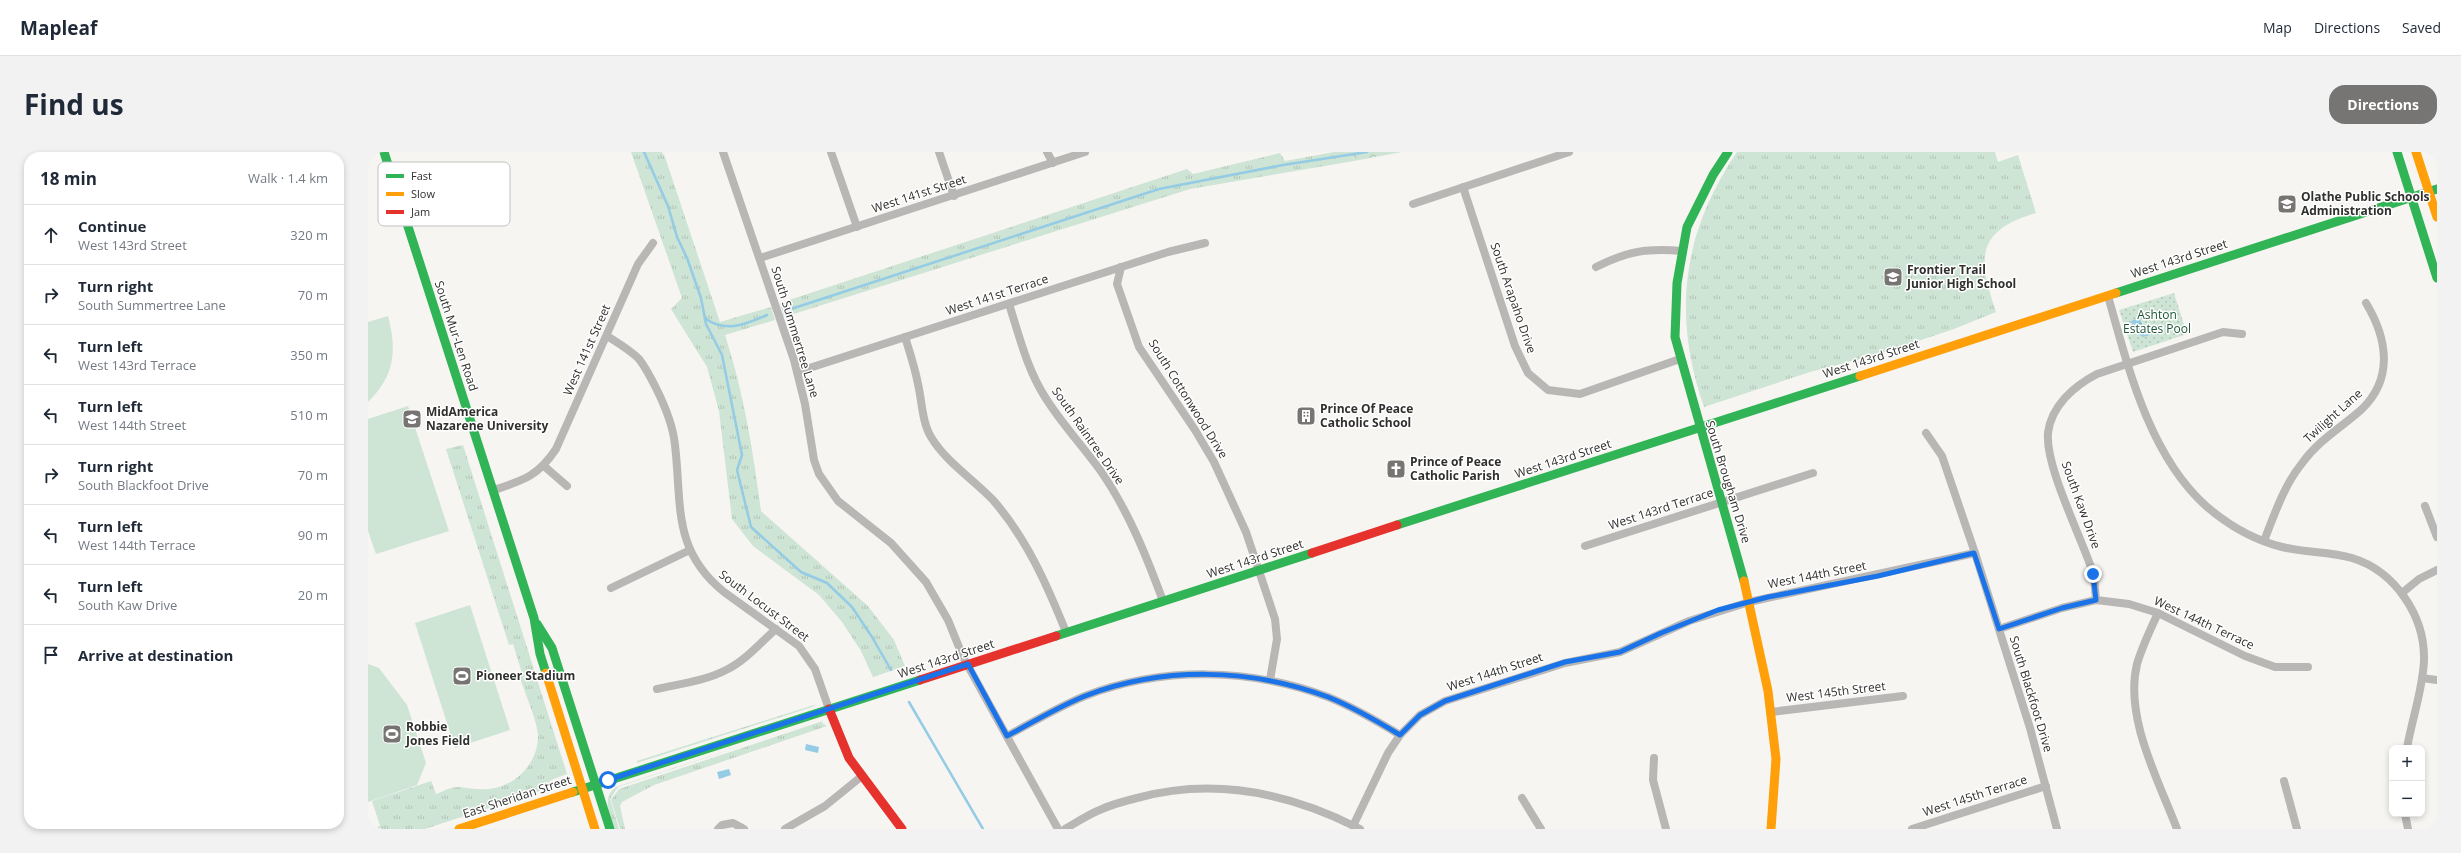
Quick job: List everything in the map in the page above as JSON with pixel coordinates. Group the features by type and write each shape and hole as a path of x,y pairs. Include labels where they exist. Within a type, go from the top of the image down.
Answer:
{"street":[{"name":"South Mur-Len Road","path":"384,152 387,162"},
{"name":"South Summertree Lane","path":"723,152 760,258 797,372 805,404 814,460 822,481 838,500 891,543 926,582 948,620 968,664 1058,829"},
{"path":"830,152 857,227"},
{"path":"938,152 954,196"},
{"path":"1047,152 1053,163"},
{"name":"West 141st Street","path":"760,258 954,196 1085,152"},
{"path":"1413,204 1570,152"},
{"name":"South Brougham Drive","path":"1728,152 1713,175 1687,227 1677,283 1674,337 1723,502 1749,602 1771,712 1776,759 1771,829"},
{"path":"2397,152 2437,278"},
{"path":"2416,152 2433,190 2437,218"},
{"name":"South Arapaho Drive","path":"1463,187 1515,346 1528,373 1548,390 1580,394 1680,359"},
{"name":"West 143rd Street","path":"582,788 2433,190"},
{"name":"South Mur-Len Road","path":"408,226 534,618 540,654 595,829"},
{"name":"West 141st Terrace","path":"797,372 1121,267 1205,242"},
{"name":"West 141st Street","path":"494,490 528,477 544,466 556,449 638,264 652,243"},
{"path":"1596,267 1624,254 1654,248 1682,251"},
{"name":"South Cottonwood Drive","path":"1121,267 1117,284 1139,347 1196,430 1214,462 1246,532 1260,570 1274,614 1277,632 1270,680"},
{"path":"2108,296 2129,363 2160,446 2186,484 2224,520 2264,541 2296,550 2343,556 2363,562 2377,570 2402,593 2411,608 2421,636 2424,660 2422,678 2407,745"},
{"name":"Twilight Lane","path":"2264,541 2286,488 2302,462 2323,439 2366,404 2378,385 2385,363 2385,348 2380,329 2366,303"},
{"name":"South Raintree Drive","path":"1009,304 1034,377 1048,403 1092,459 1116,496 1140,543 1163,601"},
{"path":"2129,363 2223,332 2242,334"},
{"name":"South Locust Street","path":"607,336 640,361 665,407 675,444 682,529 696,564 712,583 799,646 809,658 816,669 840,740 862,776 902,829"},
{"path":"905,337 918,384 924,417 931,437 943,453 993,501 1011,523 1041,572 1066,632"},
{"name":"South Kaw Drive","path":"2096,600 2093,574 2052,464 2048,434 2054,414 2071,391 2080,383 2129,363"},
{"name":"South Blackfoot Drive","path":"1926,433 1942,456 1999,629 2058,829"},
{"path":"544,466 567,486"},
{"name":"West 143rd Terrace","path":"1585,546 1813,473"},
{"path":"2425,506 2437,537"},
{"path":"611,588 690,550"},
{"name":"West 144th Street","path":"1065,829 1111,805 1148,795 1202,788 1235,789 1282,797 1311,807 1356,827 1388,753 1400,735 1420,715 1445,701 1565,662 1620,652 1689,621 1749,602 1974,553"},
{"path":"2402,593 2419,579 2437,570"},
{"name":"West 144th Terrace","path":"1999,629 2062,608 2096,600 2129,604 2158,613 2251,658 2275,667 2308,667"},
{"path":"2158,613 2144,643 2137,666 2136,706 2148,759 2177,829"},
{"name":"South Mur-Len Road","path":"534,618 552,648 610,829"},
{"path":"657,689 713,676 726,670 748,655 776,629"},
{"path":"1007,736 1086,696 1140,680 1192,674 1232,675 1270,680 1300,687 1329,697 1362,712 1400,735"},
{"path":"2422,678 2437,680"},
{"name":"West 145th Street","path":"1771,712 1903,696"},
{"path":"1654,758 1653,780 1666,829"},
{"path":"785,829 825,806 862,776"},
{"path":"2284,781 2297,829"},
{"name":"West 145th Terrace","path":"1912,829 2046,786"},
{"name":"East Sheridan Street","path":"459,829 582,788"},
{"path":"1522,798 1541,829"},
{"path":"2406,817 2408,829"},
{"path":"718,829 722,825 733,823 744,829"}],"green space":[{"path":"631,152 662,152 665,157 720,322 771,307 775,320 725,335 743,400 755,466 761,511 868,606 894,640 905,666 873,677 861,651 842,622 819,595 753,546 732,519 719,411 707,367 671,309 682,298"},
{"path":"1334,152 1352,152 1354,161 1190,189 784,317 780,303 1187,169 1193,174 1280,153 1285,161"},
{"path":"1352,152 1402,152 1354,161"},
{"name":"Frontier Trail Junior High School","path":"1737,152 1995,152 1998,162 2018,155 2036,213 2016,220 2001,229 1992,238 1986,249 1986,277 1996,312 1954,329 1879,354 1810,372 1704,407 1694,373 1688,340 1686,307 1688,275 1694,244 1704,213 1718,182"},
{"name":"Ashton Estates Pool","path":"2174,293 2187,334 2133,352 2119,310"},
{"path":"388,316 393,351 392,362 384,382 368,402 368,322"},
{"path":"408,406 449,531 376,554 368,531 368,419"},
{"path":"463,445 567,774 551,780 540,791 425,829 371,829 380,826 372,801 431,781 436,794 456,787 477,789 495,788 512,781 519,776 526,770 535,754 538,736 533,714 519,674 522,673 513,644 509,645 446,449"},
{"name":"Pioneer Stadium","path":"470,605 510,730 455,748 415,623"},
{"name":"Robbie Jones Field","path":"368,664 379,668 407,705 426,763 417,785 368,802"},
{"path":"817,704 812,707 637,763 637,761"},
{"path":"820,720 618,787 610,799 619,829 615,829 609,812 608,801 611,791 616,787"},
{"path":"823,721 822,723 827,726 654,785 622,802 620,806 625,829 620,829 611,800 619,789"}],"water":[{"path":"2139,318 2144,328 2154,326 2156,333 2143,337 2136,333 2131,321"},
{"path":"806,744 819,747 818,753 805,750"},
{"path":"729,769 731,775 719,779 717,772"}],"waterway":[{"path":"644,152 668,206 677,237 687,258 701,298 706,324 722,355 742,455 737,470 751,527 801,572 827,583 852,607 872,637 891,670"},
{"path":"791,309 1159,189 1283,165 1367,152"},
{"path":"706,319 721,326 736,326 767,315"},
{"path":"909,702 983,829"}],"traffic: fast":[{"path":"384,152 387,162"},
{"path":"1728,152 1713,175 1687,227 1677,283 1675,337 1744,581"},
{"path":"2397,152 2437,278"},
{"path":"2116,293 2437,189"},
{"path":"408,226 534,618 540,654 546,673"},
{"path":"1397,525 1860,376"},
{"path":"1056,636 1312,553"},
{"path":"537,624 552,648 610,829"},
{"path":"573,792 920,680"}],"traffic: slow":[{"path":"2416,152 2437,217"},
{"path":"1860,376 2116,293"},
{"path":"1744,581 1768,691 1776,759 1771,829"},
{"path":"546,673 595,829"},
{"path":"459,829 573,792"}],"traffic: jam":[{"path":"1312,553 1397,525"},
{"path":"920,680 1056,636"},
{"path":"829,709 849,758 902,829"}],"place":[{"name":"Olathe Public Schools Administration","path":"2287,204"},
{"name":"Frontier Trail Junior High School","path":"1893,277"},
{"name":"Prince Of Peace Catholic School","path":"1306,416"},
{"name":"MidAmerica Nazarene University","path":"412,419"},
{"name":"Prince of Peace Catholic Parish","path":"1396,469"},
{"name":"Pioneer Stadium","path":"462,676"},
{"name":"Robbie Jones Field","path":"392,734"}],"route":[{"path":"608,780 968,664 1007,736 1056,709 1114,686 1140,680 1192,674 1220,674 1252,677 1300,687 1329,697 1357,710 1400,735 1414,719 1432,706 1445,701 1565,662 1603,657 1620,652 1661,633 1718,610 1768,597 1878,576 1974,553 1999,629 2062,608 2096,600 2093,574"}]}
